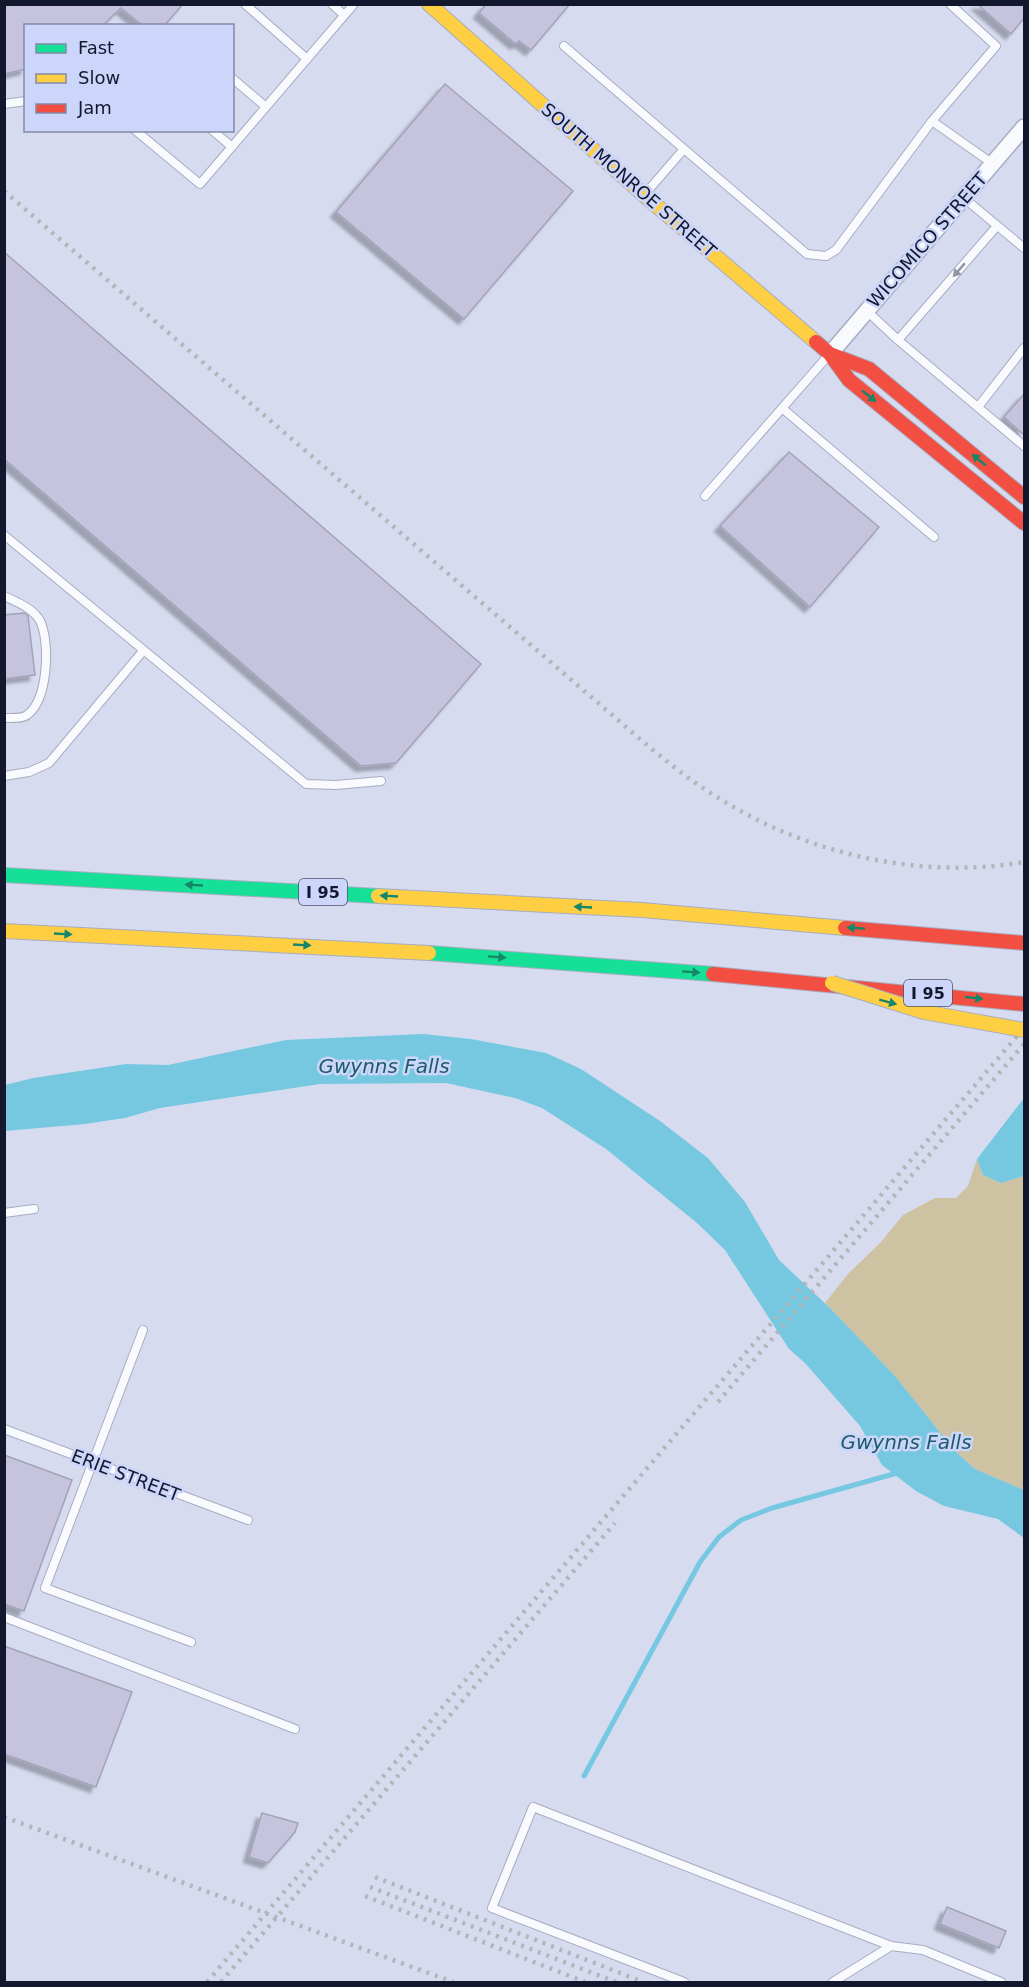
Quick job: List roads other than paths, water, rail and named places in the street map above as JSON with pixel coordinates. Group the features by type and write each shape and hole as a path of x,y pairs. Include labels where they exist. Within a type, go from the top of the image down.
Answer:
{"main road":[{"name":"SOUTH MONROE STREET","path":"429,4 644,195 830,354 849,380 1024,524"},
{"name":"SOUTH MONROE STREET","path":"830,354 869,369 1024,497"},
{"name":"I 95","path":"4,875 642,910 1024,943"},
{"path":"915,933 1024,930"},
{"name":"I 95","path":"4,931 493,956 832,983 1024,1004"},
{"path":"832,983 924,1012 1024,1030"}],"street":[{"name":"WICOMICO STREET","path":"830,354 1024,128"}],"lane":[{"path":"244,4 307,59"},
{"path":"332,4 344,15"},
{"path":"137,132 200,184 354,4"},
{"path":"564,46 807,254 826,256 836,250 932,121 996,46 950,4"},
{"path":"234,80 266,107"},
{"path":"4,104 24,101"},
{"path":"932,121 993,164"},
{"path":"214,132 232,147"},
{"path":"644,195 684,149"},
{"path":"964,198 1024,248"},
{"path":"898,340 998,226"},
{"path":"867,311 1024,446"},
{"path":"978,407 1024,348"},
{"path":"705,496 830,354"},
{"path":"782,408 934,537"},
{"path":"4,536 306,784 336,785 381,781"},
{"path":"4,596 31,610 41,623 46,671 38,706 25,717 4,718"},
{"path":"4,776 29,772 49,763 143,651"},
{"path":"4,1213 34,1209"},
{"path":"143,1330 45,1588 191,1642"},
{"name":"ERIE STREET","path":"4,1429 248,1520"},
{"path":"4,1617 295,1729"},
{"path":"684,1983 492,1908 533,1807 891,1946 923,1950 1001,1983"},
{"path":"833,1983 891,1946"}],"water":[{"name":"Gwynns Falls","path":"423,1034 471,1039 546,1053 581,1069 660,1121 708,1158 745,1202 779,1260 831,1309 895,1376 955,1451 975,1469 1024,1490 1024,1538 998,1519 944,1506 916,1491 882,1465 860,1426 805,1363 789,1349 725,1250 697,1223 606,1149 542,1108 515,1098 446,1083 320,1084 160,1108 125,1118 85,1124 5,1131 5,1085 33,1078 126,1064 168,1065 286,1040"},
{"path":"1024,1098 1024,1176 1001,1183 983,1175 977,1159"}],"waterway":[{"path":"584,1776 700,1562 719,1537 741,1520 772,1508 897,1473"}],"railway":[{"path":"4,191 633,733 706,790 751,817 788,834 865,858 945,867 985,867 1024,862"},
{"path":"207,1982 1024,1028"},
{"path":"718,1402 1024,1044"},
{"path":"221,1982 615,1523"},
{"path":"4,1817 453,1982"},
{"path":"375,1877 643,1982"},
{"path":"370,1887 616,1982"},
{"path":"365,1896 585,1982"}]}
